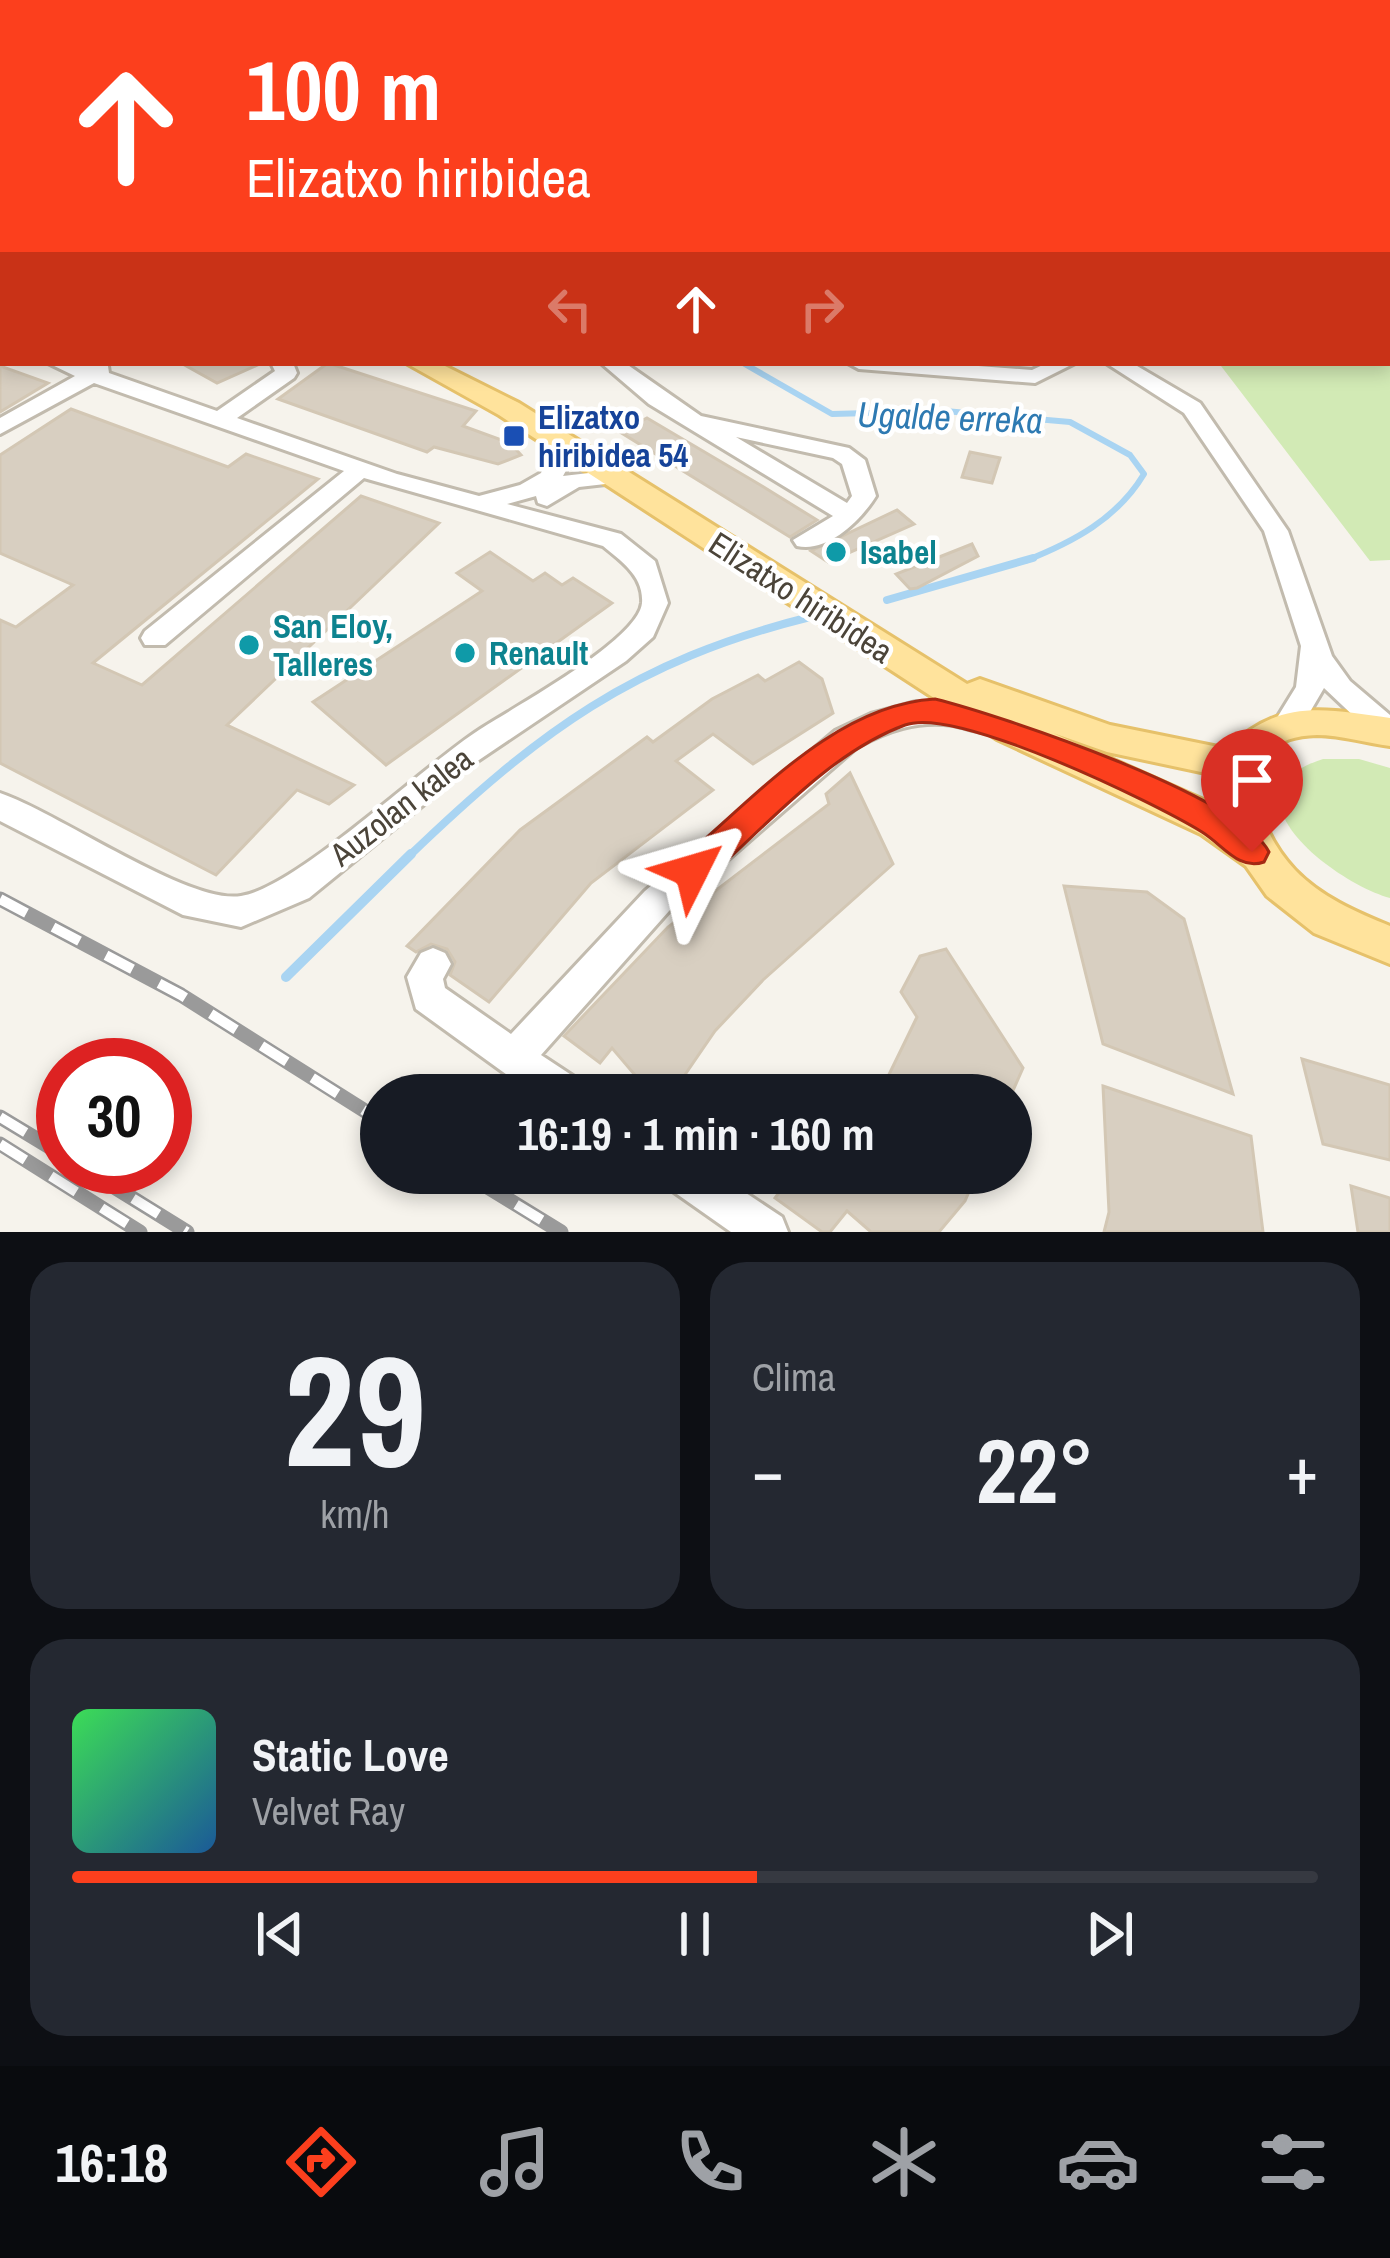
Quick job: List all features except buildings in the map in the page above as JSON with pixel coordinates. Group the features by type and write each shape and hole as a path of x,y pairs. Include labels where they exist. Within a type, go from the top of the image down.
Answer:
{"main road":[{"name":"Elizatxo hiribidea","path":"425,366 487,395 1010,729 1215,824 1252,852"},
{"name":"Elizatxo hiribidea","path":"443,366 517,404 904,652 992,698 1107,738 1238,765"},
{"path":"1387,945 1321,915 1293,896 1252,852 1232,796 1238,765 1256,741 1287,726 1335,722 1390,732"}],"street":[{"path":"219,419 286,373 284,366"},
{"path":"617,366 694,421 851,516"},
{"path":"897,366 1035,377 1058,366"},
{"path":"1122,366 1192,408 1276,531 1313,645 1340,689 1390,732"},
{"name":"Auzolan kalea","path":"0,806 195,905 241,912 297,888 465,754 643,630 655,602 646,567 611,540 567,526 531,500 464,496 361,470 219,419 103,369"},
{"path":"0,427 103,369"},
{"path":"694,421 841,452 853,460 864,496 851,516 806,540"},
{"path":"531,500 559,469 563,444"},
{"path":"154,638 361,470"},
{"path":"531,500 573,480 615,477"},
{"path":"531,500 567,526"},
{"path":"1287,726 1310,688 1313,645"},
{"path":"514,1058 657,901 846,739 905,712 935,710 1010,729"},
{"path":"433,964 424,987 429,997 537,1074"},
{"path":"712,1194 767,1232"}],"green space":[{"path":"1221,366 1390,366 1390,560 1370,561"},
{"path":"1323,759 1359,759 1390,768 1390,898 1341,875 1316,856 1283,814 1281,793 1293,774"}],"waterway":[{"name":"Ugalde erreka","path":"748,366 832,414 945,411 1070,422 1130,455 1144,474 1121,504 1077,537 1030,559"},
{"name":"Ugalde erreka","path":"887,600 1030,559"},
{"path":"1025,561 1030,559"},
{"name":"Ugalde erreka","path":"408,857 501,773 591,707 691,655 810,617"},
{"name":"Ugalde erreka","path":"286,977 411,854"}],"railway":[{"path":"0,899 181,995 360,1108"},
{"path":"0,1117 36,1139"},
{"path":"0,1144 140,1232"},
{"path":"126,1194 187,1232"},
{"path":"499,1194 561,1232"}],"place":[{"name":"Elizatxo hiribidea 54","path":"514,436"},
{"name":"Isabel","path":"836,552"},
{"name":"San Eloy, Talleres","path":"249,645"},
{"name":"Renault","path":"465,653"}],"route":[{"path":"692,871 846,739 877,721 905,712 935,710 1010,729 1215,824 1252,852"}]}
